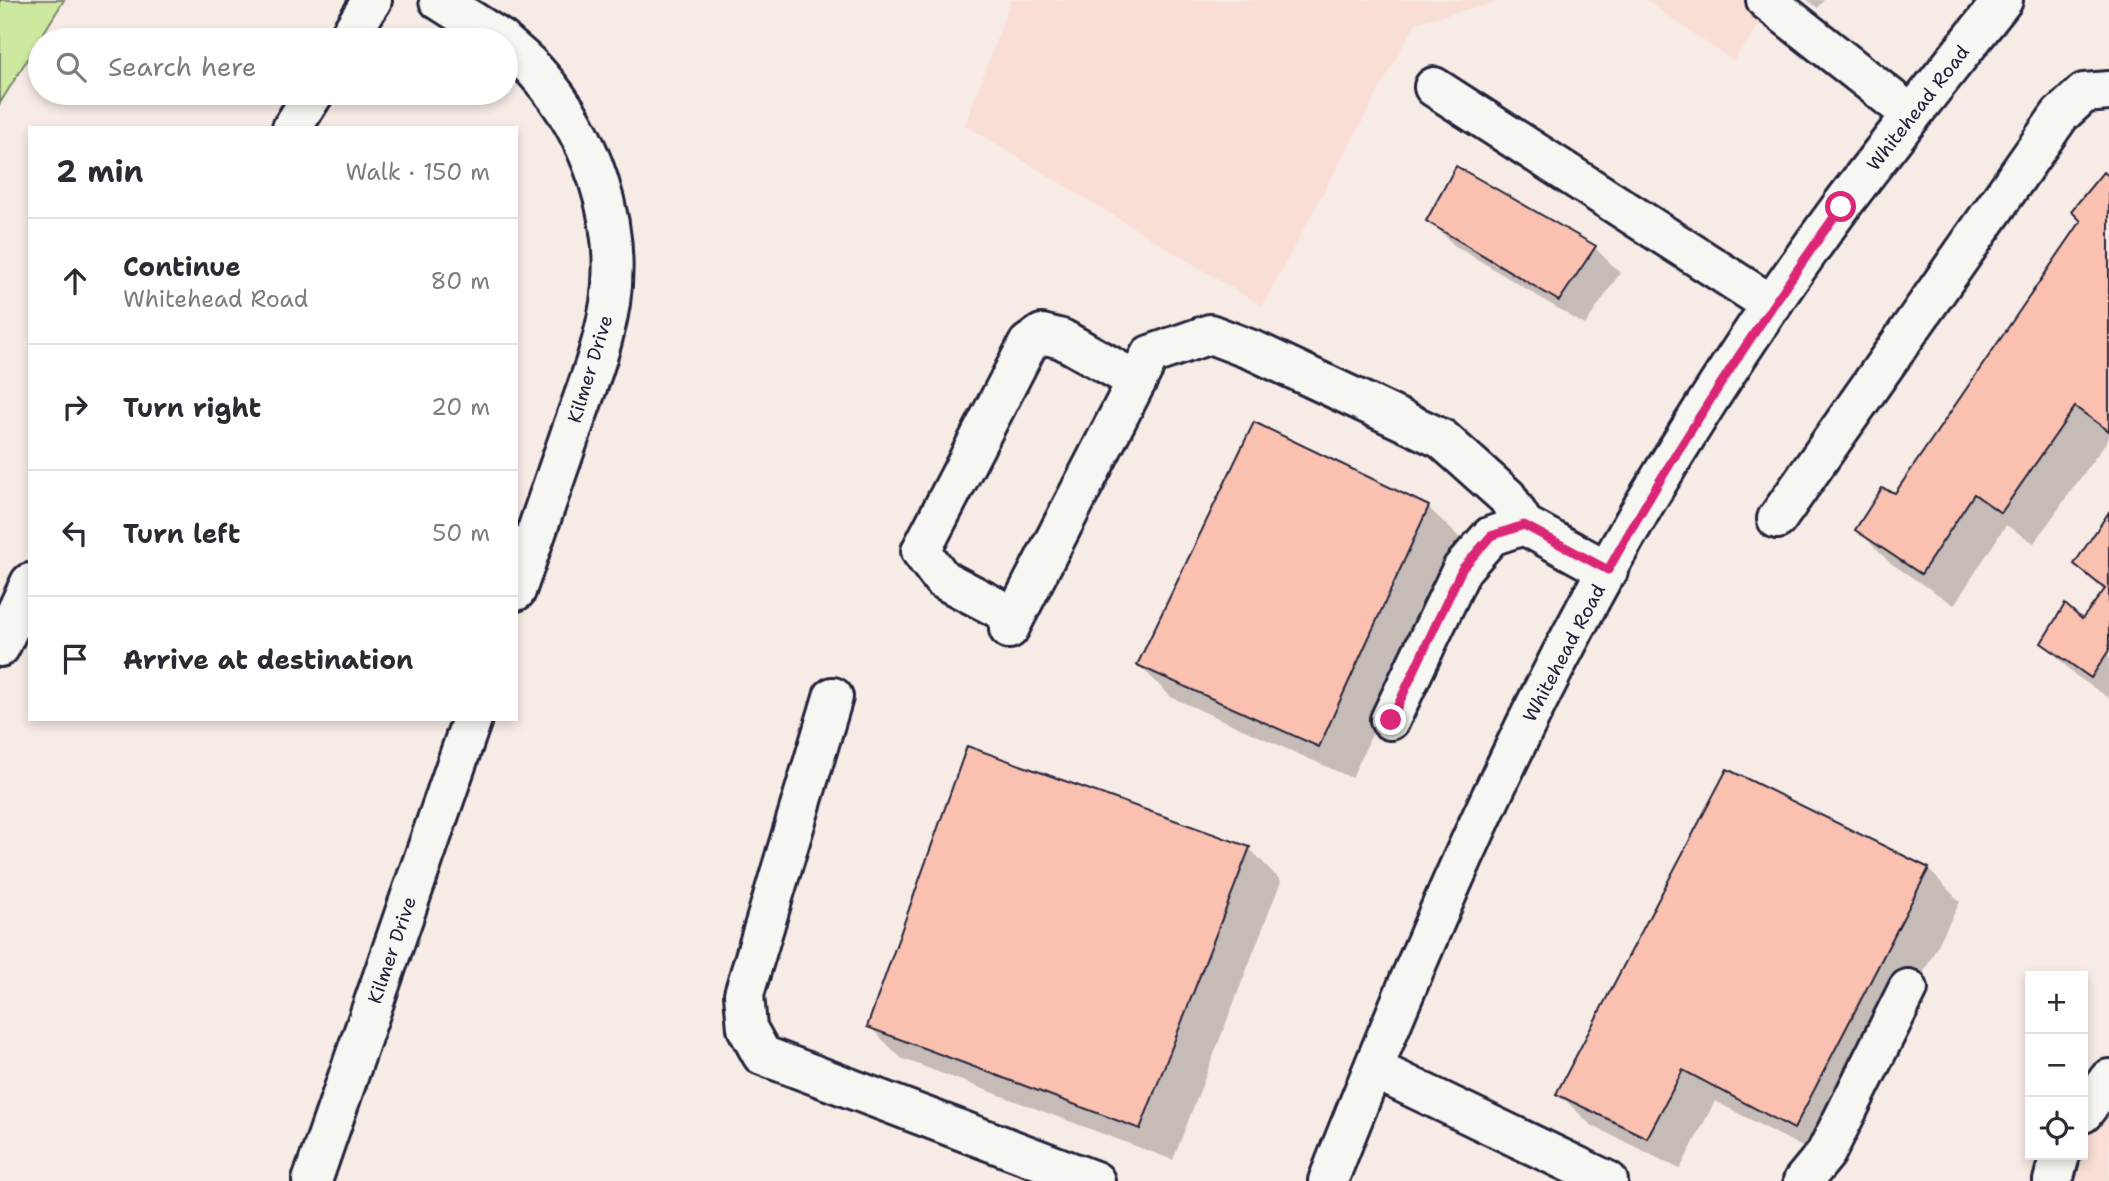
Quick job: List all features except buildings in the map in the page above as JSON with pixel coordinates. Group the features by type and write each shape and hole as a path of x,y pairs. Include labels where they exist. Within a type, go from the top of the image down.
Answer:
{"street":[{"path":"354,28 372,0"},
{"path":"439,0 483,28"},
{"path":"1766,0 1912,114"},
{"name":"Whitehead Road","path":"1328,1181 1480,821 1558,660 1644,505 1739,353 1841,207 2003,0"},
{"name":"Kilmer Drive","path":"518,55 537,72 560,102 588,153 604,200 611,250 610,301 602,344 518,585"},
{"path":"1434,87 1772,305"},
{"path":"1777,519 2060,114 2084,93 2109,91"},
{"path":"293,126 306,105"},
{"path":"1137,381 1062,339 1042,334 1028,344 921,551 942,579 1012,623 1137,381 1150,355 1210,334 1257,352 1442,439 1507,497 1524,525 1608,570"},
{"path":"1391,720 1462,569 1491,536 1524,525"},
{"path":"0,648 28,587"},
{"path":"833,696 744,994 747,1028 762,1055 1095,1181"},
{"name":"Kilmer Drive","path":"312,1181 471,721"},
{"path":"1803,1181 1826,1153 1908,989"},
{"path":"1374,1069 1608,1181"},
{"path":"2088,1106 2109,1079"},
{"path":"2053,1181 2059,1160"}],"shaded area":[{"path":"1011,0 1506,0 1416,22 1262,306 965,125"},
{"path":"1646,0 1778,0 1733,61"},
{"path":"2109,1077 2109,1181 2028,1181 2034,1160 2088,1160 2088,1095"}],"green space":[{"path":"0,0 64,0 47,28 28,28 28,58 0,103"}],"route":[{"path":"1391,720 1462,569 1491,536 1524,525 1608,570 1644,505 1739,353 1841,207"}]}
